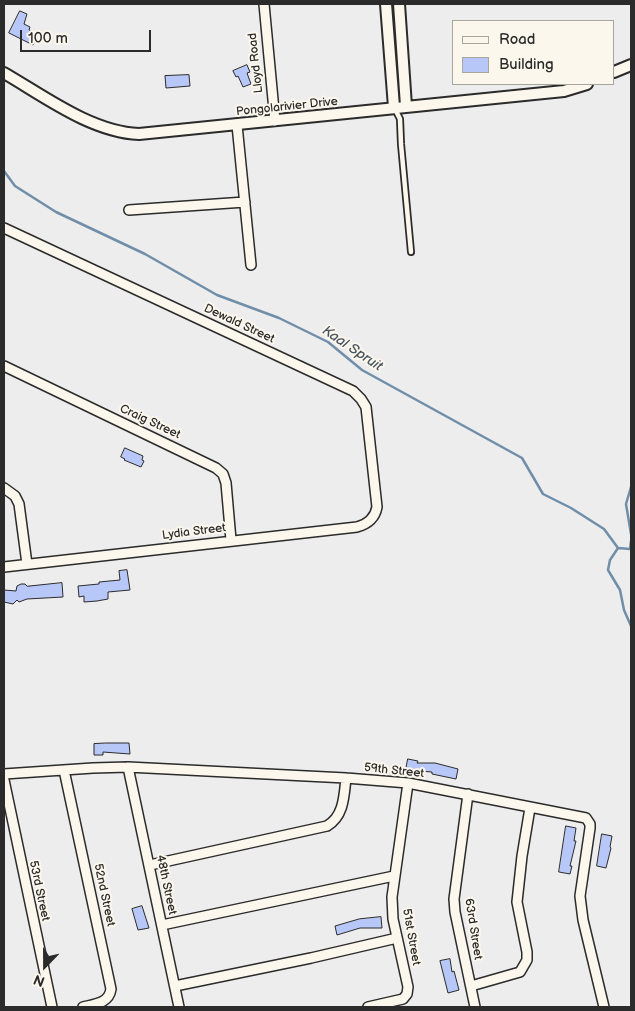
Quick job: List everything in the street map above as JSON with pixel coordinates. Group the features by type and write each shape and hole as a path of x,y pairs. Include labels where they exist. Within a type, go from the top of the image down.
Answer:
{"street":[{"name":"Lloyd Road","path":"264,4 275,121"},
{"path":"386,4 394,107"},
{"path":"399,4 406,106"},
{"path":"615,72 631,65"},
{"name":"Pongolarivier Drive","path":"4,72 92,123 129,134 237,125 394,107 469,102 564,91 584,85"},
{"path":"237,125 251,265"},
{"path":"129,210 244,202"},
{"name":"Dewald Street","path":"4,228 353,391 366,407 377,507"},
{"name":"Craig Street","path":"4,366 216,468 222,474 226,483 231,540"},
{"path":"4,488 15,496 19,504 27,564"},
{"name":"Lydia Street","path":"4,567 357,527 370,521 377,507"},
{"name":"59th Street","path":"4,774 128,767 346,778 408,784 586,818 590,824 580,896 583,920 604,1007"},
{"name":"48th Street","path":"128,767 179,1007"},
{"name":"52nd Street","path":"64,770 111,989 107,999 83,1007"},
{"path":"150,865 327,826 332,823 340,812 345,794 346,778"},
{"name":"53rd Street","path":"4,780 52,1007"},
{"name":"51st Street","path":"368,1007 403,999 407,994 408,987 392,906 394,876 408,784"},
{"name":"63rd Street","path":"468,794 454,899 475,1007"},
{"path":"470,986 520,972 528,960 517,902 530,808"},
{"path":"162,925 394,876"},
{"path":"175,986 397,938"}],"lane":[{"path":"400,119 406,106"},
{"path":"394,107 400,119 411,252"}],"building":[{"path":"20,11 27,14 24,24 30,27 29,30 38,35 33,45 9,33"},
{"path":"247,65 250,72 247,73 251,84 243,87 238,76 236,77 233,71"},
{"path":"189,75 190,86 166,88 165,76"},
{"path":"125,448 143,456 142,460 144,461 141,467 121,457"},
{"path":"127,570 130,590 108,592 108,599 97,601 84,602 84,596 79,597 78,586 120,580 119,571"},
{"path":"62,583 63,597 27,599 19,602 17,600 13,604 4,602 4,590 16,591 17,586 21,584 27,586"},
{"path":"129,743 130,754 103,752 103,755 94,755 94,744"},
{"path":"408,759 418,761 417,763 435,763 458,769 456,779 432,774 432,772 406,770"},
{"path":"566,826 576,828 574,841 576,841 570,874 559,872"},
{"path":"602,834 612,836 606,868 597,866"},
{"path":"142,906 149,928 138,930 132,909"},
{"path":"381,917 382,928 360,928 337,935 335,926 359,919"},
{"path":"450,959 452,972 454,971 459,990 448,993 440,961"}],"waterway":[{"name":"Kaal Spruit","path":"4,171 15,186 56,212 145,254 217,295 279,318 328,342 362,370 522,458 543,494 571,508 604,529 618,548"},
{"path":"631,487 626,504 631,534"},
{"path":"618,548 630,549 631,541"},
{"name":"Kaal Spruit","path":"618,548 610,560 608,570 620,590 624,610 631,626"}]}
